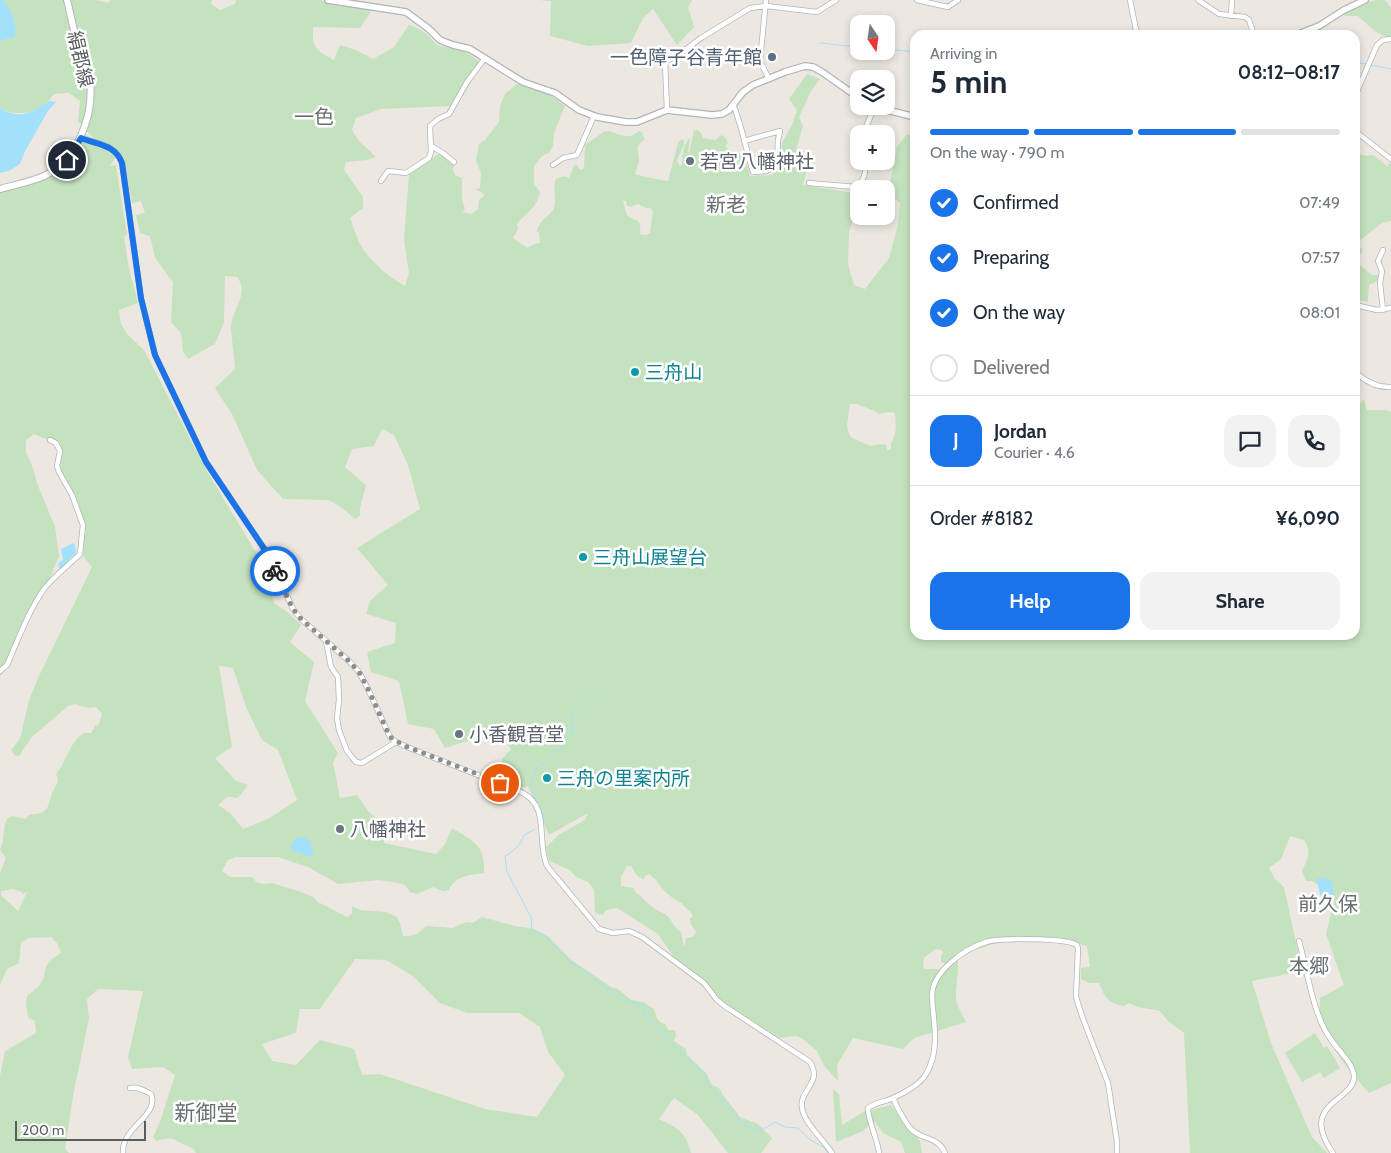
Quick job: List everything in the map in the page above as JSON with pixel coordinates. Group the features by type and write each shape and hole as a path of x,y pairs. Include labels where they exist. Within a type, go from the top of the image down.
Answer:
{"main road":[{"name":"絹郡線","path":"0,189 44,176 56,169 67,160 81,138 89,107 90,80 79,48 67,0"}],"street":[{"path":"328,0 406,12 440,40 470,49 524,82 555,93 579,110 594,116 626,122 637,122 667,110 712,115 722,114 729,110 742,92 753,85 796,68 813,67 850,92"},
{"path":"766,0 760,61 769,79"},
{"path":"667,110 665,62 701,38 750,8 766,6 817,12 836,0"},
{"path":"917,0 948,8 958,0"},
{"path":"1130,0 1136,30"},
{"path":"1198,0 1219,14 1245,17 1249,20 1252,30"},
{"path":"1231,16 1232,0"},
{"path":"1309,30 1364,0"},
{"path":"1360,83 1377,45 1383,40 1391,39"},
{"path":"381,181 388,171 406,173 429,158 431,146 429,138 430,126 438,119 449,114 473,72 485,58"},
{"path":"733,104 753,172 766,170 777,165 780,131 744,140"},
{"path":"895,112 910,116"},
{"path":"553,166 563,158 577,154 594,116"},
{"path":"1360,135 1391,159"},
{"path":"81,138 116,151 122,163 141,298 150,341 155,355 206,462 269,556 293,609 359,672 384,726 390,737 396,742 527,795 536,804 541,825 542,853 547,866 599,929 613,933 629,931 642,937 704,983 726,1007 810,1062 814,1068 814,1077 802,1100 803,1113 832,1153"},
{"path":"431,146 444,153 454,162"},
{"path":"809,183 856,187 861,183 865,170"},
{"path":"1383,250 1378,261 1382,271 1380,283 1383,310"},
{"path":"1360,306 1383,310 1391,308"},
{"path":"1360,376 1378,386 1391,387"},
{"path":"0,671 7,666 32,608 45,588 56,575 80,554 83,525 72,495 57,466 60,450 50,440"},
{"path":"326,641 331,666 338,677 339,730 347,750 356,762 362,763 396,742"},
{"path":"879,1153 874,1130 869,1119 868,1108 893,1098 918,1083 926,1075 933,1060 935,1021 932,993 946,967 958,956 986,942 1000,940 1044,940 1073,943 1078,948 1076,997 1082,1019 1108,1083 1118,1142 1117,1153"},
{"path":"1299,941 1321,1023 1329,1038 1352,1068 1354,1076 1351,1086 1331,1104 1323,1115 1322,1124 1326,1141 1333,1153"},
{"path":"123,1153 122,1145 126,1137 150,1111 153,1103 151,1094 140,1088 130,1088"},
{"path":"893,1098 911,1129 917,1134 936,1141 941,1145 944,1153"}],"green space":[{"path":"3,0 96,0 109,3 110,0 212,0 211,4 220,10 235,4 236,0 321,0 333,5 373,9 360,28 313,27 313,40 316,48 334,60 340,45 356,50 373,59 394,47 409,25 424,32 437,45 466,52 480,62 465,92 452,106 381,109 356,118 352,130 359,141 376,157 346,162 344,170 363,197 363,208 350,218 364,250 386,273 405,286 409,273 404,240 409,174 440,153 455,164 453,169 455,175 462,178 462,199 465,209 462,212 471,214 478,209 479,200 484,194 475,189 480,188 481,173 476,161 479,144 485,140 499,122 500,106 505,94 517,84 546,92 565,106 554,133 553,146 550,152 542,156 534,166 534,184 540,192 539,198 517,224 518,229 513,238 527,248 540,243 539,232 537,231 543,220 554,208 554,185 556,179 564,176 569,178 574,165 577,165 580,170 584,168 585,145 605,131 625,136 639,131 642,132 645,139 638,147 639,162 635,174 641,176 668,181 678,143 682,139 684,140 684,145 677,160 679,165 682,166 684,148 689,138 689,153 694,130 700,132 703,138 715,140 721,135 725,137 728,149 744,155 750,176 772,175 781,164 782,143 792,125 797,110 789,99 807,74 820,79 811,91 799,117 803,126 796,150 806,166 803,185 850,192 851,225 849,233 848,264 854,285 865,289 889,258 898,225 900,203 895,198 895,180 890,180 892,170 895,170 897,147 907,134 910,136 910,640 1360,640 1360,403 1364,399 1367,410 1386,410 1391,412 1391,1083 1369,1093 1348,1069 1319,1026 1320,998 1344,985 1326,934 1335,896 1312,881 1306,881 1302,871 1307,859 1308,848 1304,840 1290,836 1281,859 1269,868 1275,879 1284,887 1302,971 1252,981 1271,1043 1293,1094 1312,1137 1327,1153 1190,1153 1184,1033 1168,1021 1160,1011 1138,1007 1129,1003 1124,1006 1114,1003 1105,996 1099,983 1089,983 1081,979 1081,968 1090,967 1087,946 1054,940 1024,939 994,944 963,955 959,952 956,954 958,964 956,999 966,1022 914,1038 903,1049 853,1038 837,1065 838,1081 824,1066 817,1051 804,1040 797,1036 780,1038 724,1003 704,980 673,956 658,934 617,908 606,910 603,915 595,913 594,890 588,882 576,877 570,870 549,861 546,847 560,834 585,820 588,813 549,835 528,786 524,788 517,784 502,766 502,759 511,749 498,731 484,731 474,739 445,748 434,729 408,724 399,681 371,672 367,652 395,643 396,623 366,614 370,601 388,585 357,548 420,509 408,465 394,435 382,429 374,446 352,449 345,467 366,485 360,508 360,516 355,519 329,500 283,499 257,470 232,414 215,388 235,369 231,329 233,316 241,296 241,283 237,277 225,276 224,322 215,344 188,359 183,352 181,333 171,322 173,282 155,258 150,236 140,233 136,215 145,213 141,201 132,203 126,170 120,155 114,147 95,140 78,121 80,101 69,93 54,94 43,105 30,112 15,113 0,108 0,42 5,39 14,38","holes":["623,201 626,201 627,206 631,207 638,204 653,211 650,233 646,235 640,234 638,221 627,215","850,404 857,404 878,414 895,413 896,429 891,443 891,450 887,450 887,445 871,446 852,438 849,434 847,425","627,866 631,866 641,878 644,879 645,876 650,874 666,893 682,903 691,912 693,916 690,919 691,924 696,932 693,937 686,938 685,946 681,932 668,916 649,905 635,892 634,888 621,886 621,877","935,949 942,950 941,962 948,965 942,969 925,969 923,967 924,958"]},
{"path":"539,0 692,0 688,7 694,27 677,45 653,9 643,18 631,43 588,46 550,36 551,1"},
{"path":"1376,0 1385,0 1391,8 1391,38 1378,33 1358,16 1345,16 1342,14"},
{"path":"82,140 108,149 117,155 110,166 116,165 127,235 124,236 129,269 138,303 119,310 121,324 127,334 144,350 208,473 263,564 274,603 301,625 290,642 314,662 305,701 338,753 333,763 340,798 357,795 369,812 387,826 384,843 436,854 445,844 452,828 477,845 483,856 484,863 484,873 469,875 459,879 455,881 449,890 443,891 433,887 417,894 410,892 405,885 394,882 378,880 338,884 308,867 278,857 236,857 228,860 222,871 230,877 253,877 256,882 272,883 301,892 347,917 352,914 352,906 360,910 386,912 397,917 403,936 416,934 426,926 453,928 466,922 473,923 482,917 534,929 549,937 570,959 611,987 618,989 631,1000 643,1002 654,1009 657,1018 665,1024 668,1030 675,1030 674,1041 686,1049 687,1055 707,1074 711,1084 720,1089 740,1117 758,1124 772,1138 761,1153 728,1153 698,1115 674,1098 659,1119 684,1135 691,1153 196,1153 193,1148 176,1140 168,1138 156,1141 153,1137 160,1122 175,1075 163,1067 132,1069 128,1057 143,991 98,989 87,999 89,1018 73,1096 65,1149 69,1153 0,1153 0,1076 5,1051 36,1033 35,1021 28,1018 27,996 39,986 44,977 46,966 61,953 57,943 51,937 29,938 21,942 19,963 7,969 0,985 0,873 6,858 0,850 4,827 7,819 12,816 26,819 29,815 46,810 58,780 56,774 71,748 83,733 91,733 95,726 99,724 102,714 96,707 89,708 75,704 68,706 32,737 19,756 15,756 11,750 20,739 29,700 39,676 92,567 83,556 82,543 86,532 83,517 63,476 60,463 62,450 48,440 34,434 26,440 26,452 55,527 59,556 51,576 25,616 9,665 0,676 0,192 26,185 48,176 75,152","holes":["219,666 233,668 246,707 262,740 278,750 297,800 270,818 243,829 230,813 218,805 227,797 238,798 248,785 236,781 215,758 232,747","13,889 22,892 22,894 27,892 18,911 1,895 1,891","355,959 386,960 413,976 440,1003 467,1013 519,1013 540,1027 548,1052 565,1075 537,1117 485,1109 380,1074 362,1075 354,1049 320,1040 296,1065 272,1061 262,1044 296,1033 300,1009 320,1009"]},
{"path":"1360,154 1373,155 1387,166 1391,161 1391,221 1382,223 1360,240"},
{"path":"1360,265 1372,275 1378,275 1377,281 1369,285 1368,302 1360,300"},
{"path":"1315,1033 1324,1048 1327,1046 1340,1068 1324,1078 1320,1072 1302,1082 1285,1053"},
{"path":"833,1089 839,1094 842,1125 863,1112 891,1105 920,1141 922,1153 905,1153 901,1142 883,1133 875,1122 861,1132 836,1142"}],"water":[{"path":"0,0 3,0 9,8 16,28 14,38 5,39 0,42"},
{"path":"49,101 56,102 48,111 25,151 20,164 9,171 0,173 0,108 14,114 26,114"},
{"path":"73,543 76,553 59,568 58,563 63,560 61,549"},
{"path":"299,837 304,837 311,842 314,855 312,857 291,850 292,842"},
{"path":"1316,878 1331,879 1334,895 1321,898"}],"waterway":[{"path":"820,43 850,46"},
{"path":"895,50 910,51"},
{"path":"1360,63 1367,64"},
{"path":"1371,65 1391,69"},
{"path":"530,788 537,767 545,763 574,733 571,716 573,713 597,688 602,686"},
{"path":"533,793 543,815 544,824"},
{"path":"535,829 524,835 517,847 505,856 507,872 531,917 532,929 546,937 567,959 604,986 614,996 620,1000 642,1005 645,1017 655,1025 680,1053 698,1067 713,1091 745,1126 753,1130 761,1130 775,1122 785,1127 798,1128 828,1153"}],"way so far":[{"path":"275,571 287,599 301,619 359,672 390,737 405,746 500,783"}],"place":[{"name":"一色障子谷青年館","path":"772,57"},
{"name":"若宮八幡神社","path":"690,161"},
{"name":"三舟山","path":"635,372"},
{"name":"三舟山展望台","path":"583,557"},
{"name":"小香観音堂","path":"459,734"},
{"name":"三舟の里案内所","path":"547,778"},
{"name":"八幡神社","path":"340,829"}],"district":[{"name":"一色","path":"314,117"},
{"name":"新老","path":"726,205"},
{"name":"前久保","path":"1328,904"},
{"name":"本郷","path":"1309,966"},
{"name":"新御堂","path":"206,1113"}],"route":[{"path":"67,160 81,138 116,151 119,155 122,163 141,298 150,341 155,355 206,462 269,556 275,571"}]}
